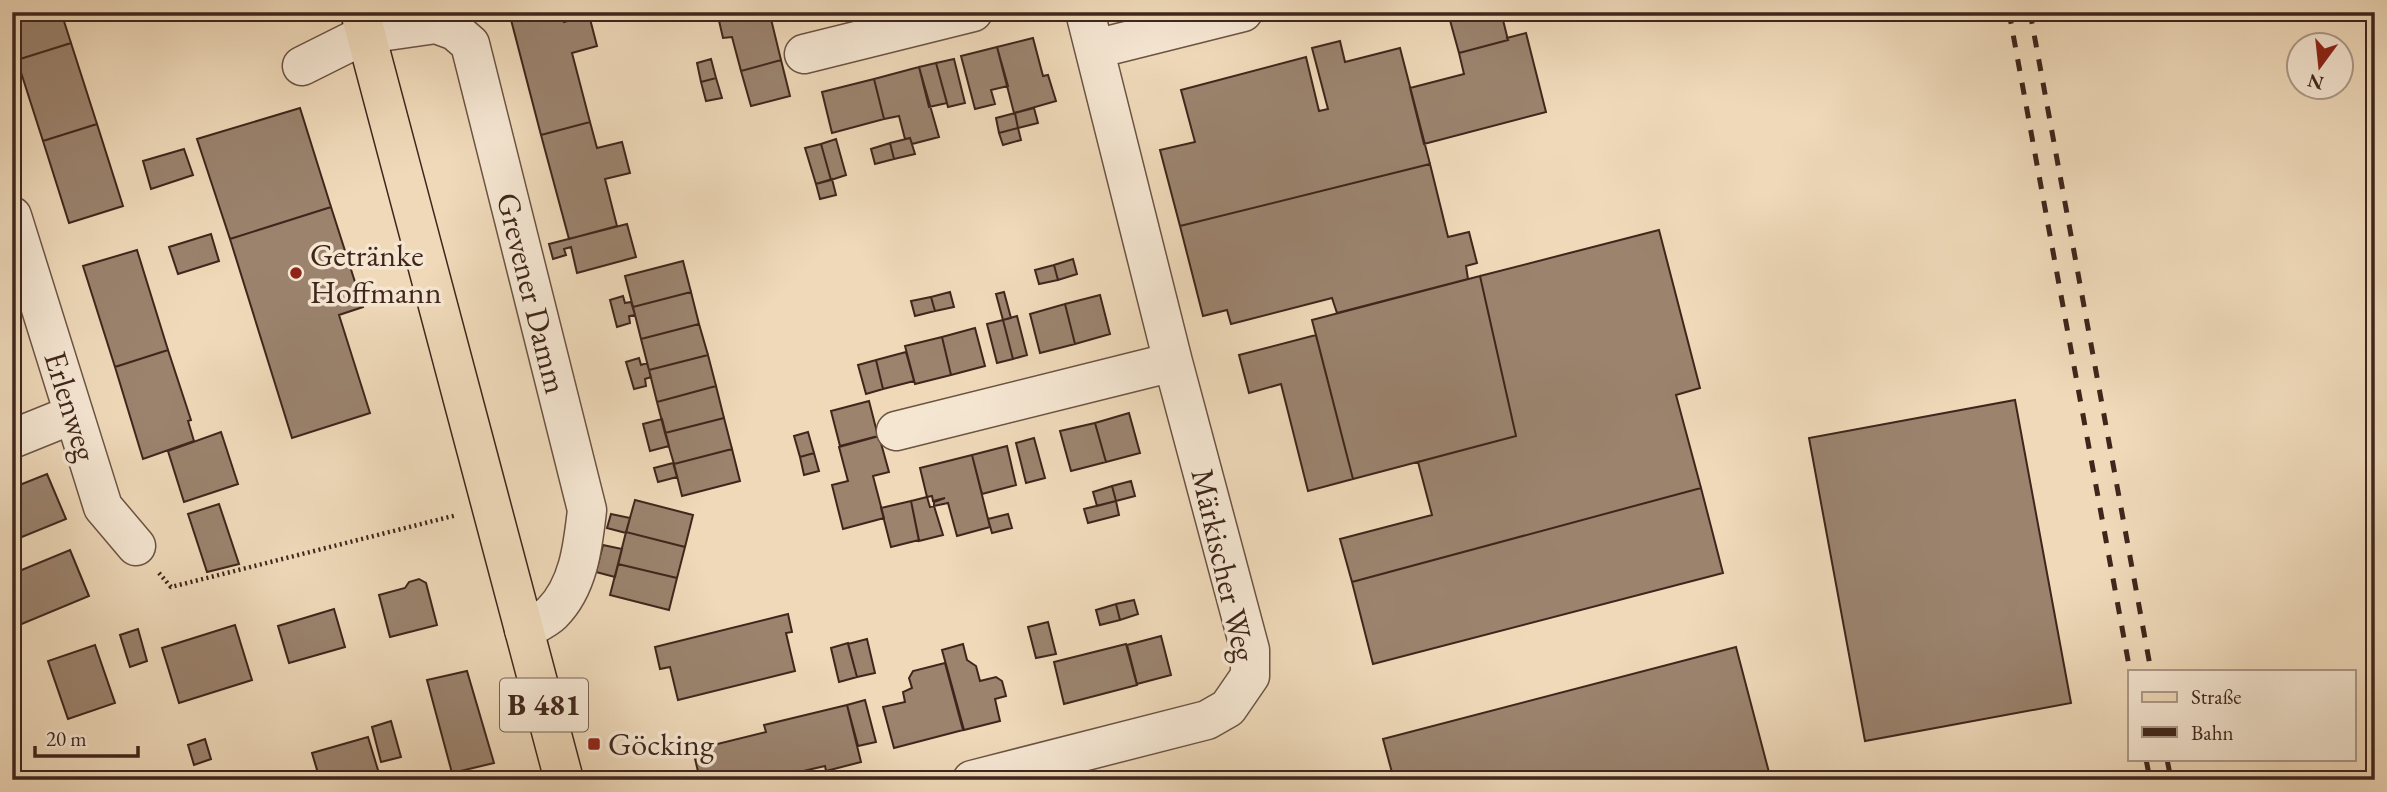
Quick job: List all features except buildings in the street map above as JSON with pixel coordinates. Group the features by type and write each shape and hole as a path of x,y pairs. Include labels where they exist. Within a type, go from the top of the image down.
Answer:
{"main road":[{"name":"B 481","path":"363,23 564,780"}],"street":[{"path":"804,54 973,12"},
{"name":"Märkischer Weg","path":"972,780 1207,720 1228,708 1250,676 1250,650 1173,362 1085,12"},
{"path":"1095,49 1243,12"},
{"name":"Grevener Damm","path":"302,66 363,23 436,24 455,30 470,44 587,510 583,545 571,586 552,614 524,630"},
{"name":"Erlenweg","path":"12,216 103,507 136,546"},
{"path":"896,431 1173,362"},
{"path":"12,439 74,414"}],"path":[{"path":"136,546 171,587 492,506"}],"railway":[{"path":"2009,12 2130,670"},
{"path":"2030,12 2151,670"},
{"path":"2146,760 2150,780"},
{"path":"2167,760 2171,780"}],"place":[{"name":"Getränke Hoffmann","path":"296,273"},
{"name":"Göcking","path":"594,744"}]}
